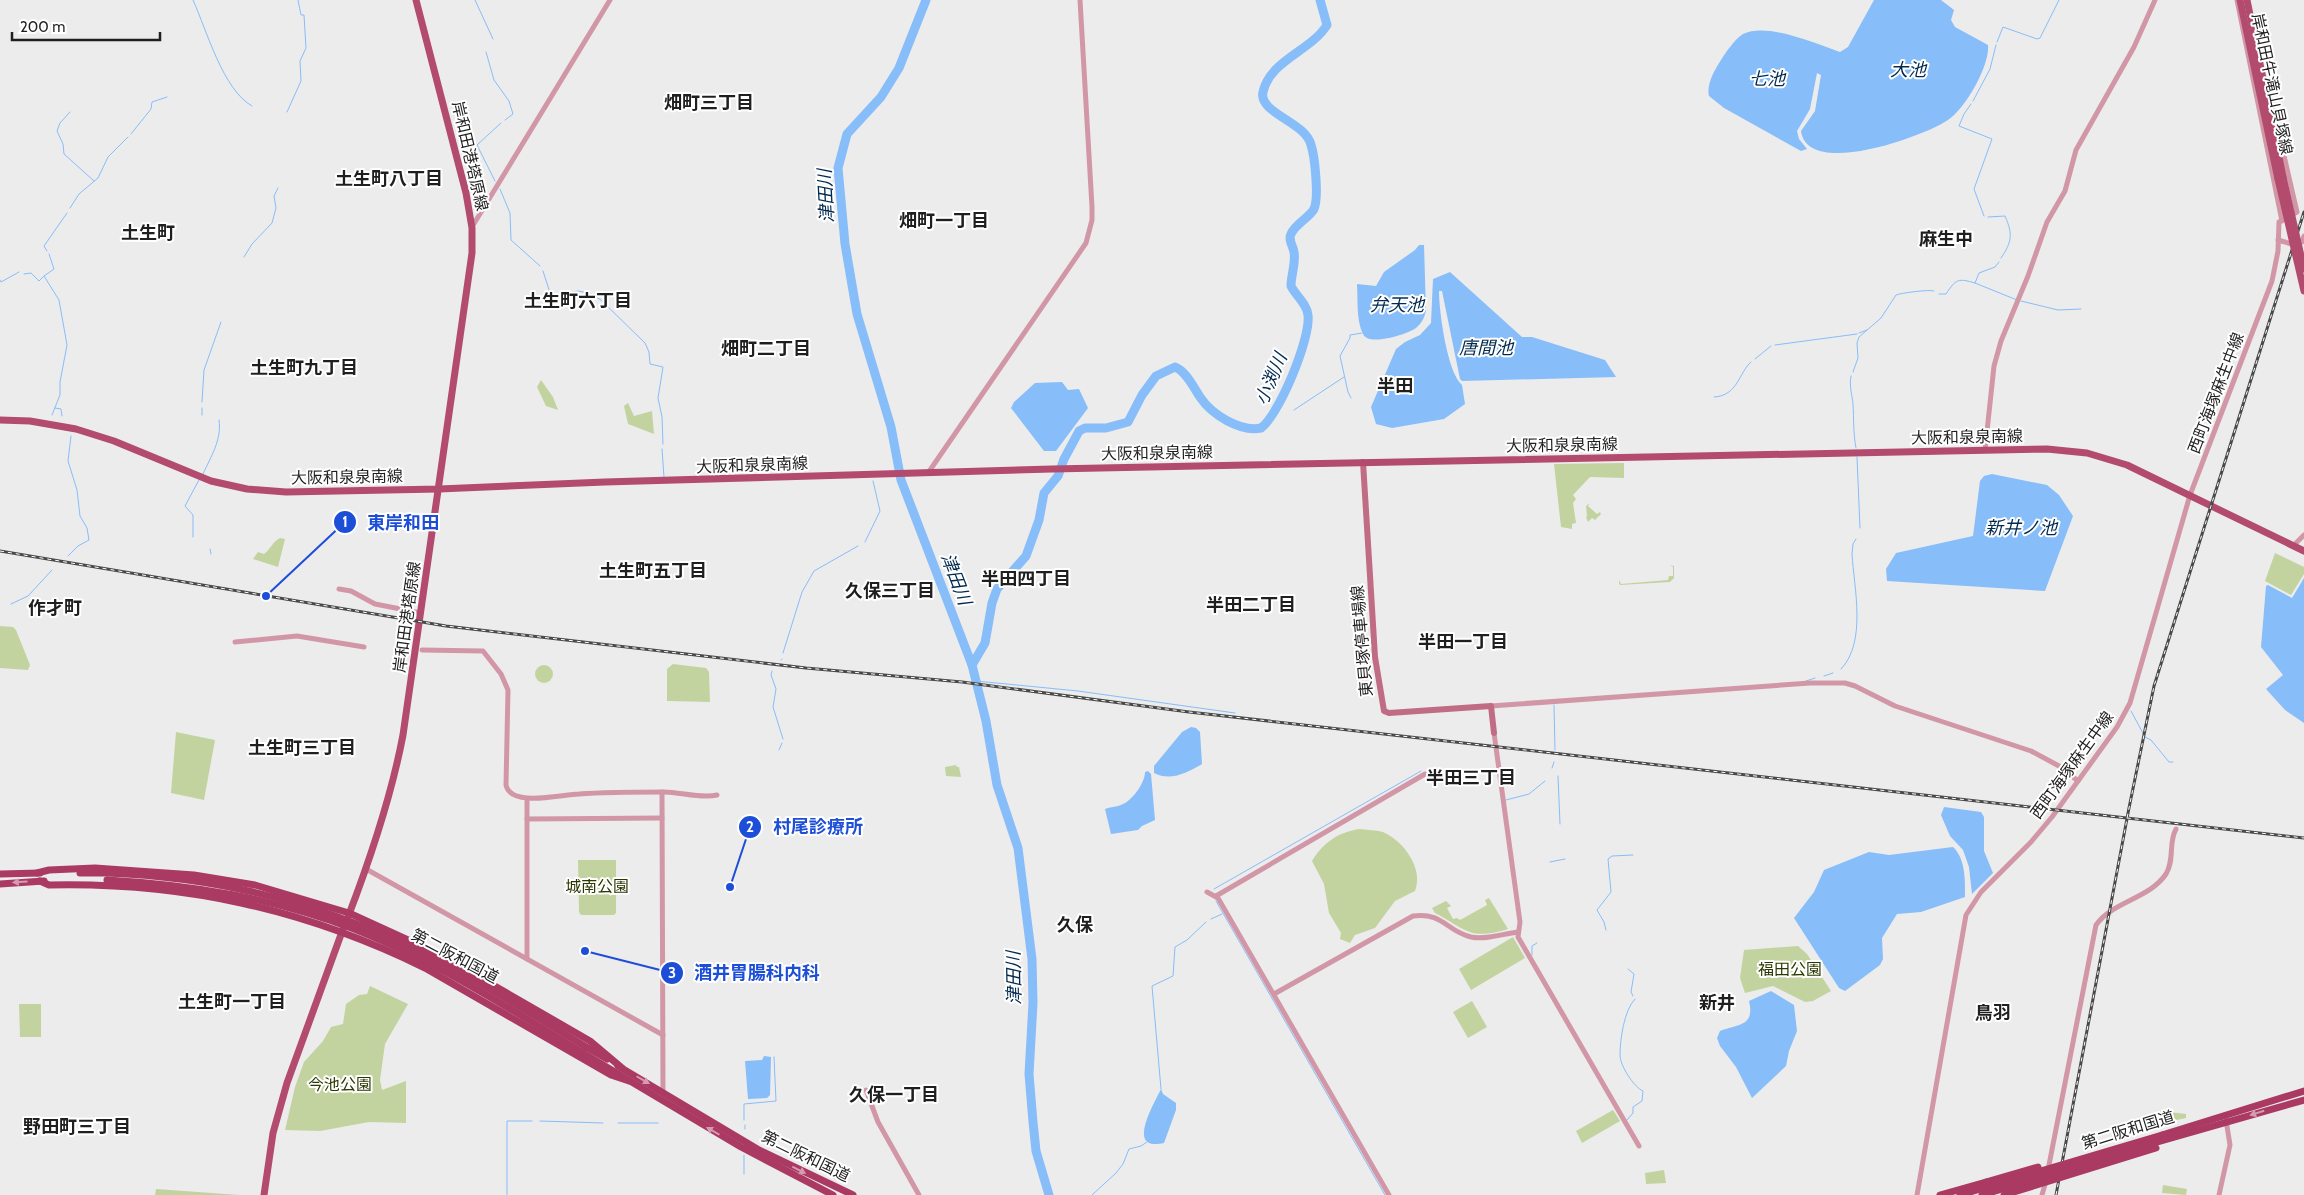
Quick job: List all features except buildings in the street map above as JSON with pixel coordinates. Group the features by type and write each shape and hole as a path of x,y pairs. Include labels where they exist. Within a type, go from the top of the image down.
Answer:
{"highway":[{"path":"37,873 49,870 96,868 194,875 255,885 349,913 430,950 472,973 590,1041 622,1068"},
{"name":"第二阪和国道","path":"0,874 37,873 107,877 167,877 231,887 343,918 444,964 585,1050 629,1081 664,1102 766,1162 834,1195"},
{"name":"第二阪和国道","path":"0,884 107,877"},
{"path":"40,882 49,885 120,886 220,897 279,911 342,931 425,968 611,1076 629,1081"},
{"name":"第二阪和国道","path":"585,1050 664,1092 759,1150 853,1195"},
{"name":"第二阪和国道","path":"1982,1195 2155,1146 2304,1091"},
{"name":"第二阪和国道","path":"1960,1195 2162,1133 2304,1100"},
{"path":"1940,1195 2162,1133"},
{"path":"2004,1195 2155,1146"}],"main road":[{"name":"岸和田港塔原線","path":"264,1195 273,1133 287,1083 366,869 397,765 421,613 470,268 472,228 466,192 416,0"},
{"name":"岸和田牛滝山貝塚線","path":"2239,0 2304,269"},
{"name":"岸和田牛滝山貝塚線","path":"2247,0 2259,52 2281,178 2304,291"},
{"name":"大阪和泉泉南線","path":"0,420 45,423 86,432 199,477 236,487 296,492 1067,469 2047,449 2090,454 2132,467 2304,552"},
{"name":"東貝塚停車場線","path":"1363,462 1375,657 1384,711 1389,713 1491,706"},
{"path":"1491,706 1494,733"}],"street":[{"path":"472,228 610,0"},
{"path":"928,473 1086,243 1092,220 1092,207 1080,0"},
{"path":"1985,450 1994,366 2000,340 2028,276 2047,222 2065,191 2076,150 2134,47 2155,0"},
{"name":"西町海塚麻生中線","path":"1917,1195 1966,915 1981,892 2038,835 2117,727 2130,703 2190,495 2277,264 2280,222 2248,60 2239,0"},
{"path":"2259,52 2297,212 2280,222"},
{"path":"2278,240 2301,244 2304,236"},
{"path":"2293,546 2304,535"},
{"path":"339,589 351,591 375,604 421,613"},
{"path":"235,642 297,636 364,647"},
{"path":"422,650 486,652 501,674 508,690 505,759 507,790 513,796 527,799 579,794 662,792 717,794"},
{"path":"1491,706 1810,683 1845,683 1869,691 1894,706 2031,751 2059,766 2078,781"},
{"path":"1494,733 1520,922 1518,932 1520,941 1639,1146"},
{"path":"1216,896 1425,774"},
{"path":"662,792 664,1102"},
{"path":"527,799 527,959"},
{"path":"527,819 662,818"},
{"path":"2042,1195 2096,925 2102,917 2143,894 2161,880 2172,862 2173,833 2176,828"},
{"path":"366,869 663,1035"},
{"path":"1207,892 1216,896 1390,1195"},
{"path":"1274,994 1413,916 1432,916 1459,932 1473,937 1486,938 1518,932"},
{"path":"866,1090 878,1122 919,1195"},
{"path":"2219,1195 2230,1145 2226,1119"}],"green space":[{"path":"541,380 553,397 558,410 546,406 537,387"},
{"path":"628,403 634,416 652,411 654,434 628,424 624,406"},
{"path":"1624,463 1624,478 1590,477 1573,495 1576,499 1573,503 1576,523 1572,524 1572,529 1561,527 1554,464"},
{"path":"1590,503 1588,506 1597,514 1600,512 1601,514 1595,520 1592,518 1588,522 1586,506"},
{"path":"280,538 285,539 278,567 253,559 258,552 264,554"},
{"path":"2275,553 2304,567 2304,574 2291,595 2265,581"},
{"path":"1670,565 1674,566 1674,578 1670,582 1620,585 1619,583 1619,580 1621,584 1668,580 1669,576 1673,576 1673,567"},
{"path":"0,626 13,627 16,630 30,665 28,670 0,668"},
{"path":"673,664 706,668 709,672 710,702 667,701 667,669"},
{"path":"544,665 550,668 553,674 550,680 544,683 538,680 535,674 538,668"},
{"path":"176,732 215,740 204,800 171,793"},
{"path":"956,765 959,767 961,777 946,776 945,767"},
{"path":"1359,829 1383,832 1398,842 1405,849 1414,865 1417,883 1415,891 1395,901 1375,928 1355,935 1350,943 1340,939 1341,933 1329,913 1324,884 1312,861 1332,839"},
{"name":"城南公園","path":"578,860 616,860 616,913 614,915 581,915 579,912"},
{"path":"1489,898 1508,929 1485,934 1468,931 1435,913 1432,908 1446,901 1451,906 1447,908 1453,919 1457,918 1460,920 1487,905 1485,900"},
{"path":"1513,937 1525,958 1471,990 1459,969"},
{"name":"福田公園","path":"1798,946 1807,954 1831,991 1813,1001 1805,1002 1773,986 1745,993 1740,978 1744,950"},
{"name":"今池公園","path":"370,986 408,1004 385,1044 380,1080 382,1090 406,1081 406,1123 369,1122 320,1131 285,1130 295,1087 304,1062 323,1041 331,1027 343,1024 346,1004 359,995 367,994"},
{"path":"1472,1001 1487,1027 1468,1038 1453,1012"},
{"path":"19,1004 41,1004 41,1037 20,1037"},
{"path":"1613,1110 1620,1121 1582,1143 1576,1131"},
{"path":"2160,1111 2186,1114 2186,1118 2167,1122 2159,1121"},
{"path":"1664,1170 1666,1183 1646,1184 1645,1173"},
{"path":"2163,1185 2187,1189 2186,1195 2162,1193"},
{"path":"156,1189 240,1195 155,1195"}],"water":[{"name":"大池","path":"1874,0 1941,0 1954,10 1951,20 1955,27 1988,45 1985,63 1975,86 1962,106 1948,120 1916,135 1868,150 1844,153 1823,152 1808,145 1801,131 1815,111 1821,75 1817,73 1810,109 1797,131 1799,139 1807,149 1801,151 1724,108 1709,96 1710,82 1716,68 1731,46 1743,34 1753,31 1778,32 1840,52 1848,47"},
{"name":"弁天池","path":"1419,245 1424,245 1426,311 1420,324 1416,328 1397,336 1380,339 1366,338 1359,322 1357,284 1376,286 1384,272 1415,250"},
{"name":"唐間池","path":"1450,272 1522,337 1532,337 1605,360 1616,377 1462,381 1460,379 1442,291 1439,291 1440,312 1448,355 1452,368 1462,385 1465,404 1444,419 1392,428 1376,424 1371,407 1396,349 1405,342 1420,335 1431,323 1433,279"},
{"path":"1062,382 1068,390 1079,389 1088,408 1056,451 1044,451 1011,408 1014,402 1035,383"},
{"name":"新井ノ池","path":"1992,474 2047,485 2059,495 2073,516 2045,591 1887,581 1886,569 1896,553 1973,536 1980,481 1984,476"},
{"path":"2304,578 2304,723 2285,710 2266,689 2283,675 2261,647 2266,586 2268,585 2292,598"},
{"path":"1191,727 1196,728 1200,732 1202,764 1179,775 1167,777 1154,773 1154,766 1182,732"},
{"path":"1148,771 1151,774 1155,820 1138,830 1111,834 1105,809 1121,805 1129,800 1140,786 1145,772"},
{"path":"1944,807 1981,812 1984,817 1984,851 1993,873 1972,894 1969,867 1963,850 1950,836 1941,815"},
{"path":"1953,847 1963,864 1965,897 1921,912 1897,914 1882,938 1883,959 1880,965 1845,991 1839,988 1794,918 1814,892 1824,870 1869,852 1889,855"},
{"path":"1771,991 1794,1005 1797,1031 1789,1051 1786,1066 1752,1098 1736,1067 1720,1046 1717,1038 1720,1031 1744,1023 1747,1020 1750,1015 1749,1001"},
{"path":"764,1056 771,1057 770,1095 767,1098 748,1099 745,1061 762,1060"},
{"path":"1161,1089 1163,1094 1176,1103 1176,1110 1164,1143 1152,1144 1146,1140 1144,1134 1145,1125"}],"waterway":[{"path":"193,0 224,74 242,98 252,106"},
{"path":"287,112 301,81 300,61 306,48 304,15 301,15 298,0"},
{"path":"475,0 493,39"},
{"name":"津田川","path":"926,0 899,68 881,97 847,134 838,168 845,244 857,314 891,427 901,480 972,665 986,721 997,785 1018,848 1032,959 1033,1003 1029,1074 1033,1122 1036,1151 1049,1195"},
{"name":"小渕川","path":"972,665 985,643 992,603 997,589 1026,556 1039,520 1044,493 1058,476 1064,459 1079,431 1085,428 1106,428 1128,422 1142,395 1156,376 1175,367 1186,376 1205,404 1227,421 1244,427 1261,428 1285,393 1299,357 1308,326 1306,307 1291,286 1294,256 1290,236 1293,230 1314,209 1316,177 1311,145 1307,137 1301,130 1268,106 1263,99 1263,92 1267,81 1274,72 1311,42 1327,25 1320,0"},
{"path":"1997,42 2003,27 2037,39 2040,38 2059,0"},
{"path":"1973,101 1990,69 1996,45"},
{"path":"486,52 494,80 509,101 513,114 505,120"},
{"path":"131,134 151,109 152,102 167,97"},
{"path":"1971,104 1959,126 1992,139 1974,189 1984,216"},
{"path":"70,112 60,123 57,131 63,144 64,154 94,181"},
{"path":"495,181 477,145 501,123"},
{"path":"70,208 79,194 98,178 108,157 128,137"},
{"path":"244,257 252,244 272,223 276,208 274,196 278,188"},
{"path":"500,189 510,213 511,240 540,266"},
{"path":"47,251 44,246 67,213"},
{"path":"1988,217 2005,216 2008,222 2010,238 2001,258"},
{"path":"49,254 54,269 44,276 59,300 67,345 60,382 60,395 52,415"},
{"path":"1939,294 1946,294 1952,285 1961,280 1975,283 1979,273 1995,267 1999,262"},
{"path":"543,271 551,296 578,291 589,293 601,300 645,343 649,352 650,364 663,367 658,398 662,417 663,444"},
{"path":"0,280 1,282 19,272"},
{"path":"24,274 31,273 39,281 44,276"},
{"path":"1975,283 2017,300"},
{"path":"1853,372 1858,358 1857,343 1859,337 1881,318 1896,295 1928,290 1934,291"},
{"path":"2021,301 2058,310 2081,309"},
{"path":"202,402 204,370 221,322"},
{"path":"1859,333 1867,330"},
{"path":"1351,398 1340,356 1350,335 1362,333"},
{"path":"1775,345 1857,334"},
{"path":"1755,359 1771,346"},
{"path":"1714,397 1728,393 1751,362"},
{"path":"1851,376 1850,387 1856,448"},
{"path":"1294,410 1344,377"},
{"path":"55,408 61,409 62,416"},
{"path":"202,408 202,415"},
{"path":"203,474 217,441 220,427 219,420"},
{"path":"68,556 78,546 89,540 87,528 80,516 77,490 68,461 71,436"},
{"path":"662,449 664,477"},
{"path":"1857,457 1860,528"},
{"path":"193,537 193,515 185,506 199,480"},
{"path":"865,542 880,511 873,481"},
{"path":"1841,669 1849,658 1856,630 1857,614 1852,554 1853,544 1856,539"},
{"path":"783,653 802,592 814,571 858,546"},
{"path":"210,549 211,554"},
{"path":"11,604 28,596 52,570"},
{"path":"772,671 771,675 776,689 773,707 783,739"},
{"path":"1824,676 1833,673"},
{"path":"1806,681 1815,678"},
{"path":"976,681 1078,691 1235,713"},
{"path":"1554,705 1555,750"},
{"path":"2131,711 2145,737 2151,740 2169,762 2173,762"},
{"path":"779,750 782,743"},
{"path":"1552,768 1554,762"},
{"path":"1214,889 1421,771"},
{"path":"1558,776 1560,824"},
{"path":"1506,800 1529,794 1545,781"},
{"path":"1606,930 1597,910 1611,892 1608,859 1612,856 1633,855"},
{"path":"1550,862 1565,859"},
{"path":"1216,901 1385,1195"},
{"path":"1211,919 1222,914"},
{"path":"1161,1089 1152,986 1173,976 1175,947 1187,940 1206,922"},
{"path":"1532,955 1532,946 1537,943"},
{"path":"1628,969 1634,974 1631,992 1633,996"},
{"path":"1627,1120 1633,1113 1633,1107 1642,1101 1643,1091 1628,1076 1622,1065 1620,1055 1625,1018 1635,999"},
{"path":"744,1120 744,1104 776,1101 774,1057"},
{"path":"507,1195 507,1121 532,1121"},
{"path":"540,1121 603,1123"},
{"path":"618,1123 658,1123"},
{"path":"1092,1195 1116,1173 1123,1164 1129,1149 1141,1146 1147,1142"},
{"path":"744,1155 744,1174"}],"railway":[{"path":"2056,1195 2154,686 2304,212"},
{"path":"0,551 446,626 806,668 962,682 1189,712 2304,838"}],"place":[{"name":"東岸和田","path":"266,596"},
{"name":"村尾診療所","path":"730,887"},
{"name":"酒井胃腸科内科","path":"585,951"}],"district":[{"name":"畑町三丁目","path":"709,103"},
{"name":"土生町八丁目","path":"389,179"},
{"name":"畑町一丁目","path":"944,221"},
{"name":"土生町","path":"148,233"},
{"name":"麻生中","path":"1946,239"},
{"name":"土生町六丁目","path":"578,301"},
{"name":"畑町二丁目","path":"766,349"},
{"name":"土生町九丁目","path":"304,368"},
{"name":"半田","path":"1395,386"},
{"name":"土生町五丁目","path":"653,571"},
{"name":"半田四丁目","path":"1026,579"},
{"name":"久保三丁目","path":"890,591"},
{"name":"半田二丁目","path":"1251,605"},
{"name":"作才町","path":"55,608"},
{"name":"半田一丁目","path":"1463,642"},
{"name":"土生町三丁目","path":"302,748"},
{"name":"半田三丁目","path":"1471,778"},
{"name":"久保","path":"1075,925"},
{"name":"土生町一丁目","path":"232,1002"},
{"name":"新井","path":"1717,1003"},
{"name":"鳥羽","path":"1993,1013"},
{"name":"久保一丁目","path":"894,1095"},
{"name":"野田町三丁目","path":"77,1127"}],"water label":[{"name":"七池","path":"1767,79"}]}
